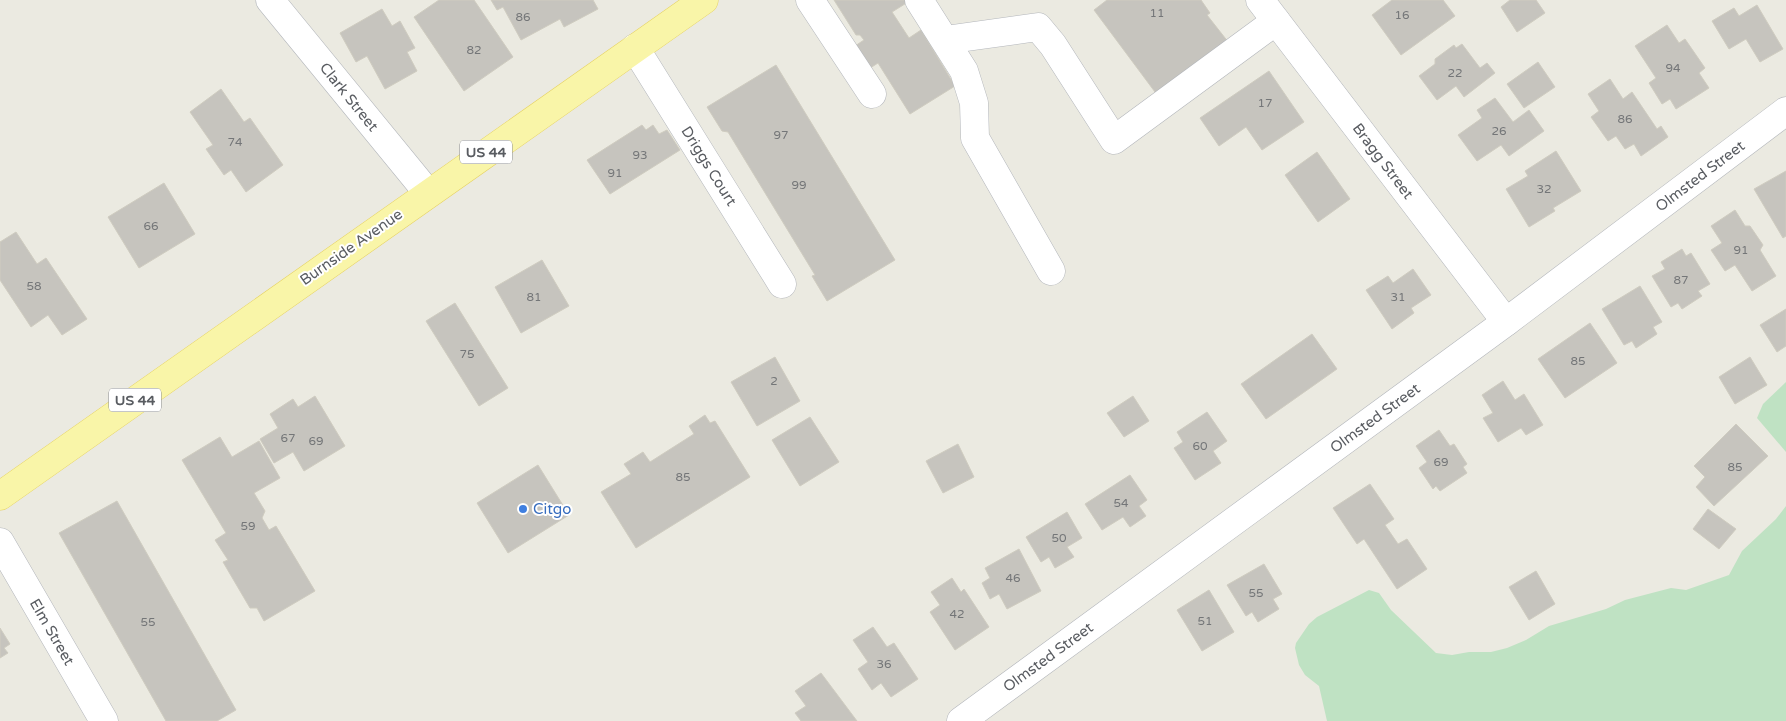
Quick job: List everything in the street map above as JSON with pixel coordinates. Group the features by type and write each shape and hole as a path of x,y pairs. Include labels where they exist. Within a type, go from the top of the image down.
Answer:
{"main road":[{"name":"Burnside Avenue","path":"0,496 704,0"}],"street":[{"name":"Clark Street","path":"270,0 428,193"},
{"path":"810,0 872,94"},
{"path":"919,0 967,79 974,103 975,138 1051,271"},
{"path":"945,40 1038,27 1053,45 1114,140 1268,10"},
{"name":"Bragg Street","path":"1268,10 1506,322"},
{"name":"Driggs Court","path":"635,48 771,263 782,284"},
{"name":"Olmsted Street","path":"961,721 1506,322 1786,111"},
{"name":"Elm Street","path":"0,542 104,721"}],"green space":[{"path":"1786,382 1786,452 1757,418 1763,404"},
{"path":"1786,506 1786,721 1327,721 1319,686 1305,675 1299,665 1295,648 1296,643 1309,624 1317,617 1369,590 1379,593 1391,610 1436,653 1452,655 1469,652 1491,652 1526,640 1549,626 1606,609 1625,600 1671,588 1686,590 1729,575 1742,551 1776,519"}],"building":[{"path":"439,0 474,0 513,57 464,91 414,17"},
{"path":"491,0 593,0 598,9 564,27 560,19 521,40 503,7 497,10"},
{"path":"834,0 907,0 908,2 892,12 909,38 921,30 955,86 910,114 878,63 867,70 852,48 864,40 860,35 856,35"},
{"path":"1107,0 1201,0 1210,13 1207,15 1229,43 1158,96 1094,10"},
{"path":"1392,0 1443,0 1455,16 1401,55 1372,15"},
{"path":"1510,0 1536,0 1545,13 1517,32 1501,7"},
{"path":"1757,5 1783,49 1760,62 1746,39 1729,49 1712,21 1734,8 1739,16"},
{"path":"382,9 392,26 400,21 415,48 407,52 417,71 385,89 367,56 356,62 340,33"},
{"path":"1667,25 1679,43 1685,39 1705,68 1699,73 1709,88 1676,109 1670,99 1662,104 1649,83 1656,78 1635,46"},
{"path":"1462,44 1480,68 1487,63 1495,73 1464,97 1456,86 1437,100 1419,76 1435,64 1435,59 1454,45 1456,48"},
{"path":"1538,62 1555,87 1524,108 1507,84"},
{"path":"776,65 895,260 827,301 812,276 815,275 728,132 722,131 707,107"},
{"path":"1269,71 1304,122 1262,150 1246,127 1219,146 1200,118"},
{"path":"1610,79 1623,99 1632,92 1657,129 1661,126 1668,137 1641,156 1634,144 1625,149 1616,136 1608,141 1591,117 1599,111 1588,94"},
{"path":"221,89 244,122 250,118 283,165 246,192 231,170 224,175 206,149 213,145 190,112"},
{"path":"1495,98 1513,122 1529,110 1544,131 1509,156 1501,145 1477,161 1458,135 1482,118 1477,110"},
{"path":"642,125 646,130 653,125 659,134 667,130 680,150 610,194 587,160"},
{"path":"1556,151 1581,191 1553,208 1555,211 1529,227 1506,189 1528,176 1525,171"},
{"path":"1317,152 1350,199 1318,222 1285,175"},
{"path":"1786,171 1786,236 1783,238 1754,189"},
{"path":"164,183 195,234 139,268 108,217"},
{"path":"1735,210 1745,226 1750,226 1763,245 1760,250 1776,276 1752,291 1735,265 1725,271 1711,250 1722,243 1711,226"},
{"path":"16,232 37,264 46,258 87,319 62,335 48,315 31,327 0,280 0,242"},
{"path":"1682,249 1686,256 1691,253 1710,284 1698,291 1702,296 1682,309 1678,303 1671,307 1652,276 1665,269 1661,262"},
{"path":"542,260 569,306 521,333 495,287"},
{"path":"1413,269 1431,295 1411,308 1414,313 1392,329 1366,290 1388,276 1393,283"},
{"path":"1640,286 1662,322 1653,327 1657,334 1636,348 1632,341 1624,345 1602,309"},
{"path":"455,303 508,388 479,406 426,321"},
{"path":"1786,309 1786,346 1777,352 1760,325"},
{"path":"1590,323 1617,363 1565,398 1538,359"},
{"path":"1312,334 1337,369 1266,419 1241,384"},
{"path":"775,357 800,401 757,426 731,382"},
{"path":"1750,357 1767,385 1735,404 1719,377"},
{"path":"1503,381 1515,400 1524,394 1543,425 1526,435 1521,428 1498,442 1483,418 1493,413 1482,395"},
{"path":"315,396 345,446 304,471 293,452 274,463 260,439 278,428 270,414 293,399 298,407"},
{"path":"1133,396 1149,421 1124,437 1107,413"},
{"path":"1207,412 1227,441 1213,451 1221,463 1195,480 1174,448 1183,442 1177,432"},
{"path":"705,415 710,423 715,421 750,477 636,548 601,492 631,474 624,464 643,452 650,462 694,434 689,426"},
{"path":"810,417 839,462 800,486 772,440"},
{"path":"1736,424 1768,456 1714,506 1696,487 1705,477 1694,466"},
{"path":"1439,430 1450,446 1454,444 1467,464 1463,467 1467,473 1440,491 1436,486 1433,489 1419,468 1427,462 1416,446"},
{"path":"220,437 232,457 259,441 280,478 254,493 265,511 262,518 269,530 276,526 315,591 264,621 257,608 250,608 223,562 228,560 215,540 226,533 182,460"},
{"path":"958,444 974,477 943,493 926,461"},
{"name":"Citgo","path":"538,465 569,515 508,553 477,503"},
{"path":"1130,475 1147,500 1139,506 1146,516 1130,527 1123,517 1102,530 1085,504"},
{"path":"1370,484 1394,519 1385,525 1398,544 1407,539 1427,569 1397,589 1364,539 1357,544 1333,508"},
{"path":"117,501 236,710 217,721 166,721 59,533"},
{"path":"1708,509 1736,529 1719,549 1693,529"},
{"path":"1067,512 1082,538 1067,547 1074,557 1055,568 1049,557 1041,562 1026,537"},
{"path":"1019,549 1041,591 1007,609 999,594 990,599 982,583 990,578 985,568"},
{"path":"1264,564 1282,594 1273,599 1279,609 1258,622 1252,612 1246,616 1227,585"},
{"path":"1536,571 1555,604 1529,620 1509,587"},
{"path":"952,578 961,592 964,589 989,627 955,650 930,612 940,605 931,592"},
{"path":"1209,590 1234,632 1202,651 1177,610"},
{"path":"873,627 887,647 894,643 918,679 891,697 881,683 872,690 858,669 868,662 853,640"},
{"path":"0,628 10,644 4,648 8,653 0,658"},
{"path":"821,673 857,721 801,721 795,713 806,706 795,691"}],"place":[{"name":"Citgo","path":"523,509"}]}
